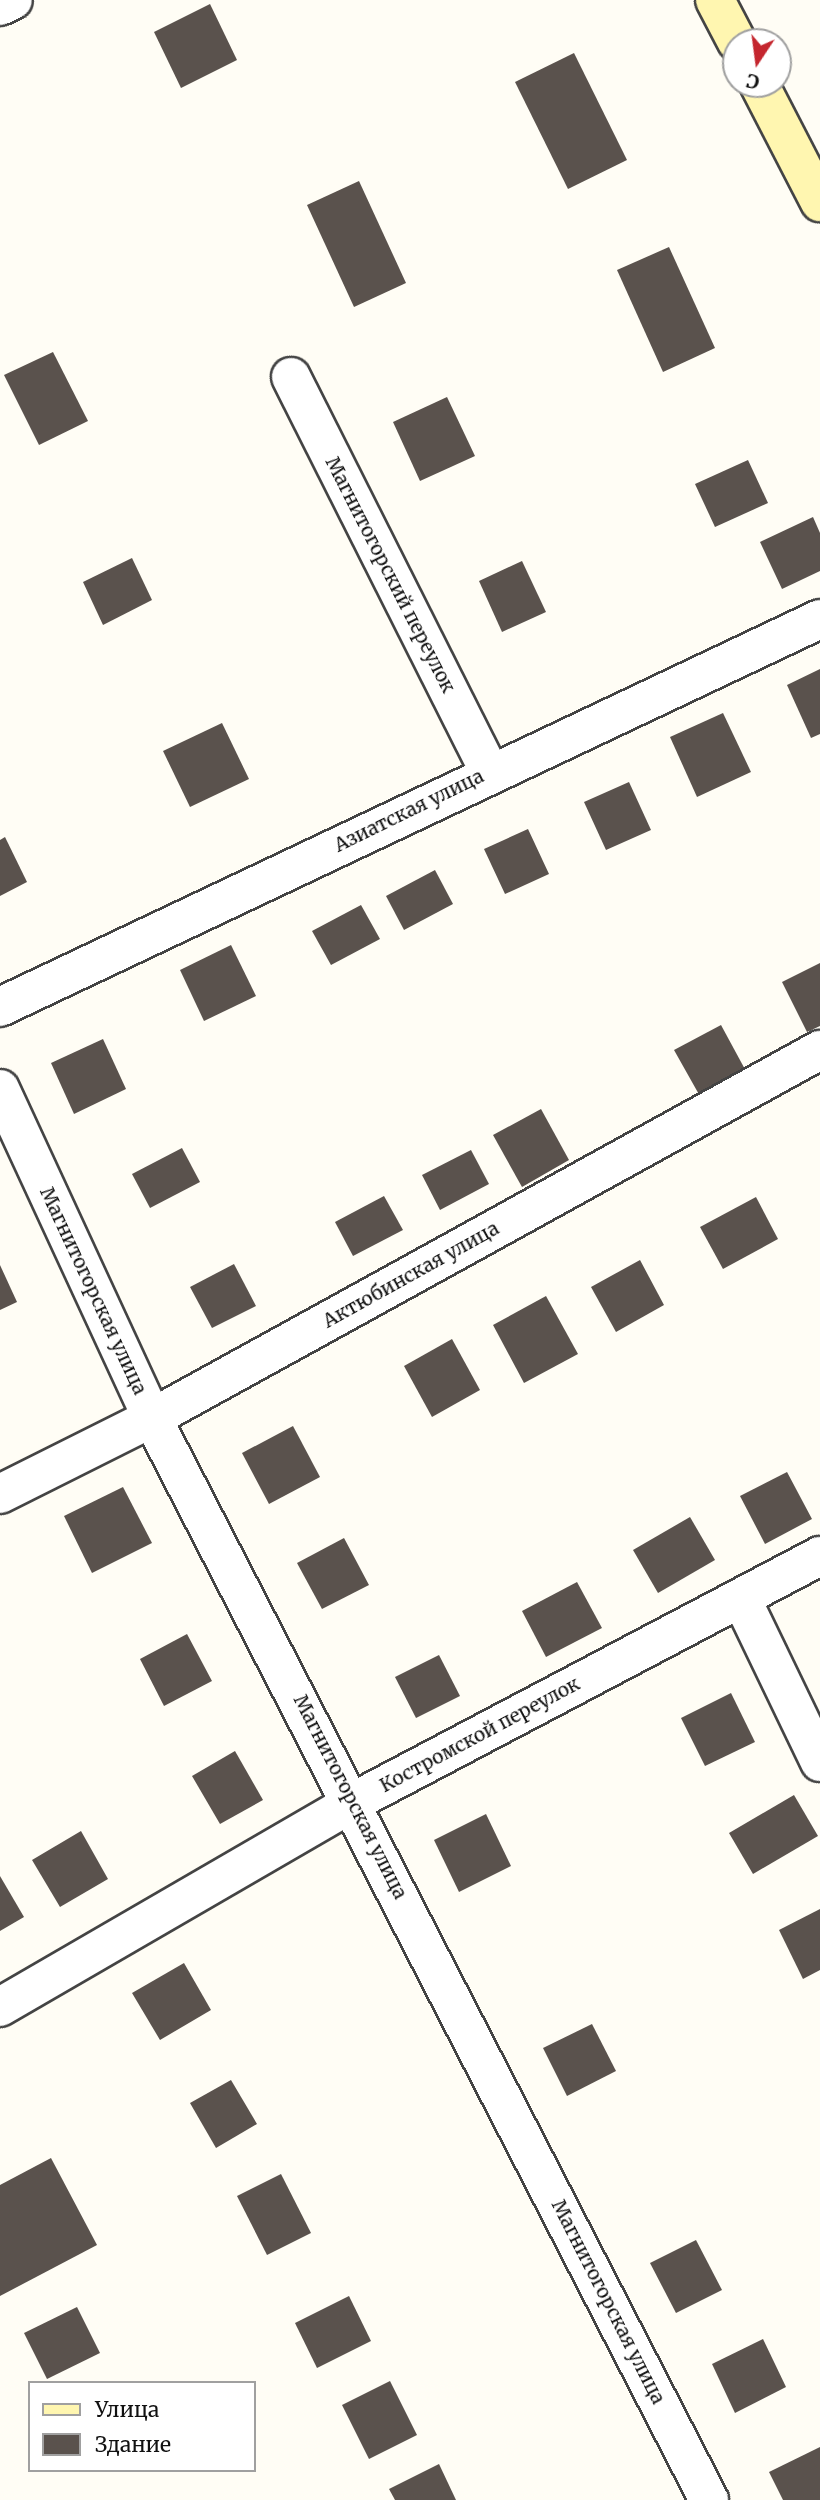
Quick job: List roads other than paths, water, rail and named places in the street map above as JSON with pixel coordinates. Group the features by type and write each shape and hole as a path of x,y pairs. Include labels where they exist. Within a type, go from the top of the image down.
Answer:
{"street":[{"path":"0,6 13,0"},
{"path":"715,0 730,28"},
{"path":"766,98 820,202"},
{"name":"Магнитогорский переулок","path":"291,377 490,772"},
{"name":"Азиатская улица","path":"0,1007 490,772 820,619"},
{"name":"Актюбинская улица","path":"0,1494 152,1418 820,1051"},
{"name":"Магнитогорская улица","path":"0,1089 152,1418 353,1802 709,2500"},
{"name":"Костромской переулок","path":"0,2007 353,1802 820,1556"},
{"path":"741,1598 820,1762"}]}
